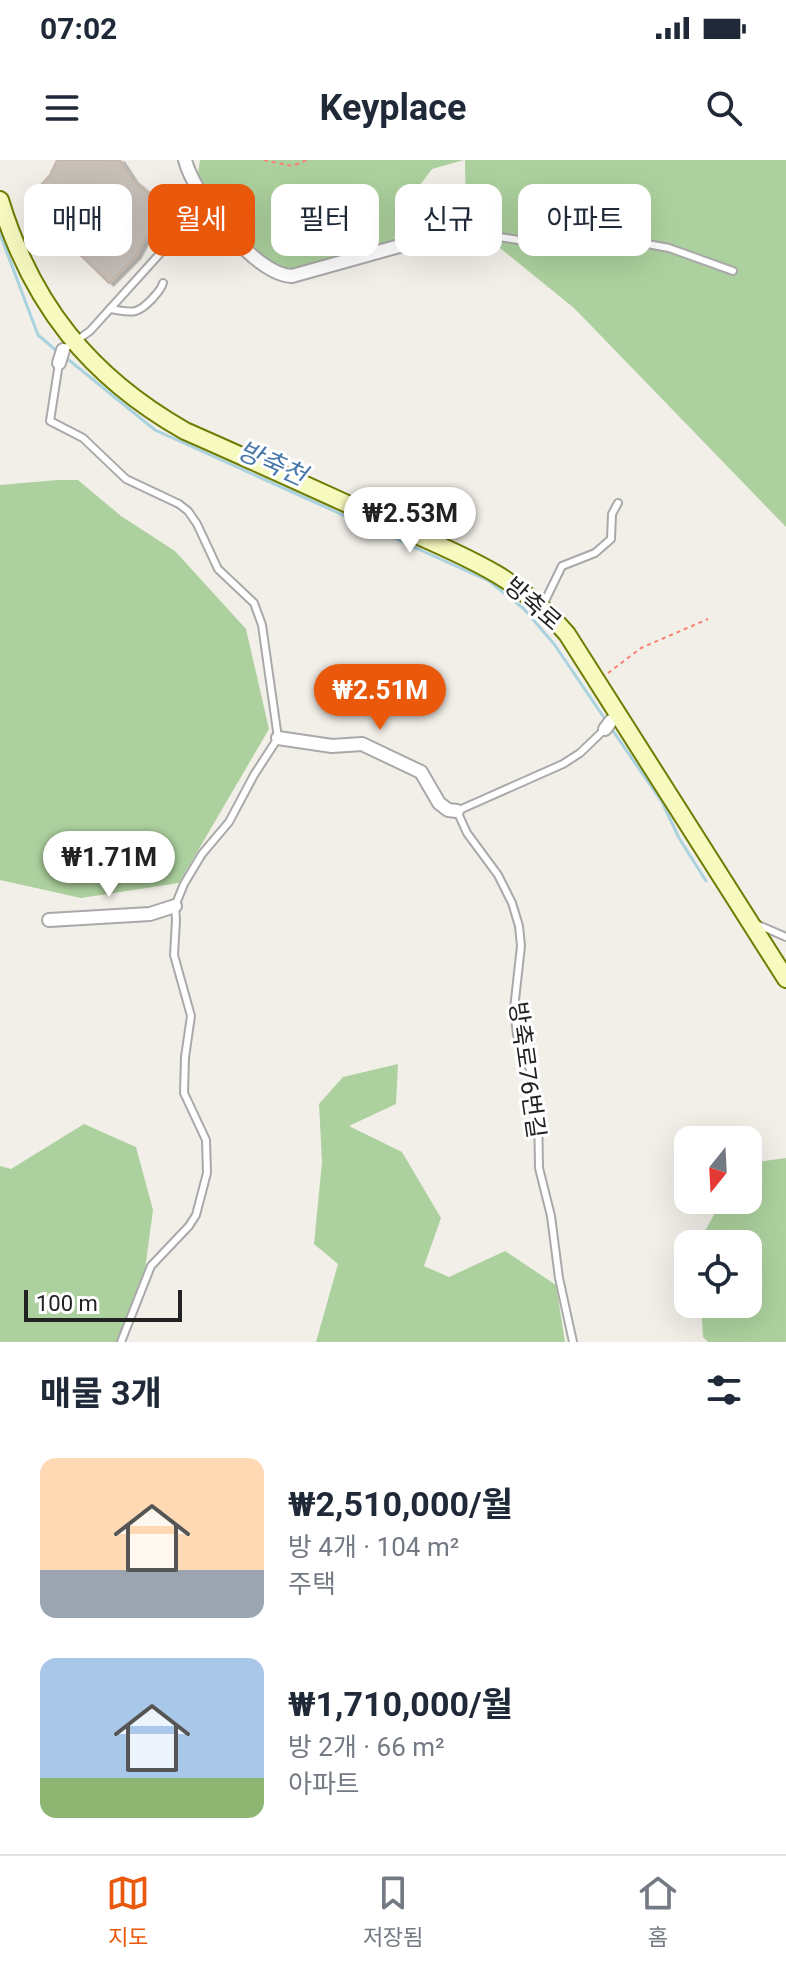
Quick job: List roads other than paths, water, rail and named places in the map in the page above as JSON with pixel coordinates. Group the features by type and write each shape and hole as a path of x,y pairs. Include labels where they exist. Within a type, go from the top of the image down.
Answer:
{"street":[{"path":"185,160 195,187 219,221 266,268 282,276 292,276 395,247"},
{"name":"방축로","path":"0,200 20,256 57,322 65,352 185,431 483,566 509,580 542,607 567,634 597,682 611,721 749,920 786,979"},
{"path":"278,738 332,746 362,744 421,772 439,803 448,810 457,811"},
{"path":"49,920 150,914 175,906"}],"lane":[{"path":"502,237 578,249 642,243 669,248 733,271"},
{"path":"121,1342 151,1266 196,1215 207,1173 206,1140 184,1093 191,1016 174,955 175,906 202,854 229,822 278,738 262,625 254,603 218,569 188,511 126,479 83,438 50,421 65,352 90,331 158,256"},
{"path":"110,309 130,312 142,309 163,283"},
{"path":"542,607 562,566 595,553 611,539 612,514 618,503"},
{"path":"457,811 563,764 580,753 611,721"},
{"name":"방축로76번길","path":"457,811 467,833 498,875 519,926 521,946 514,1009 517,1035 532,1075 538,1109 539,1168 551,1216 559,1278 573,1342"},
{"path":"749,920 786,937"}],"waterway":[{"name":"방축천","path":"0,234 38,335 58,352"},
{"name":"방축천","path":"64,356 155,430 489,581 524,609 554,644 607,722"},
{"name":"방축천","path":"611,728 662,802 679,838 706,881"}]}
